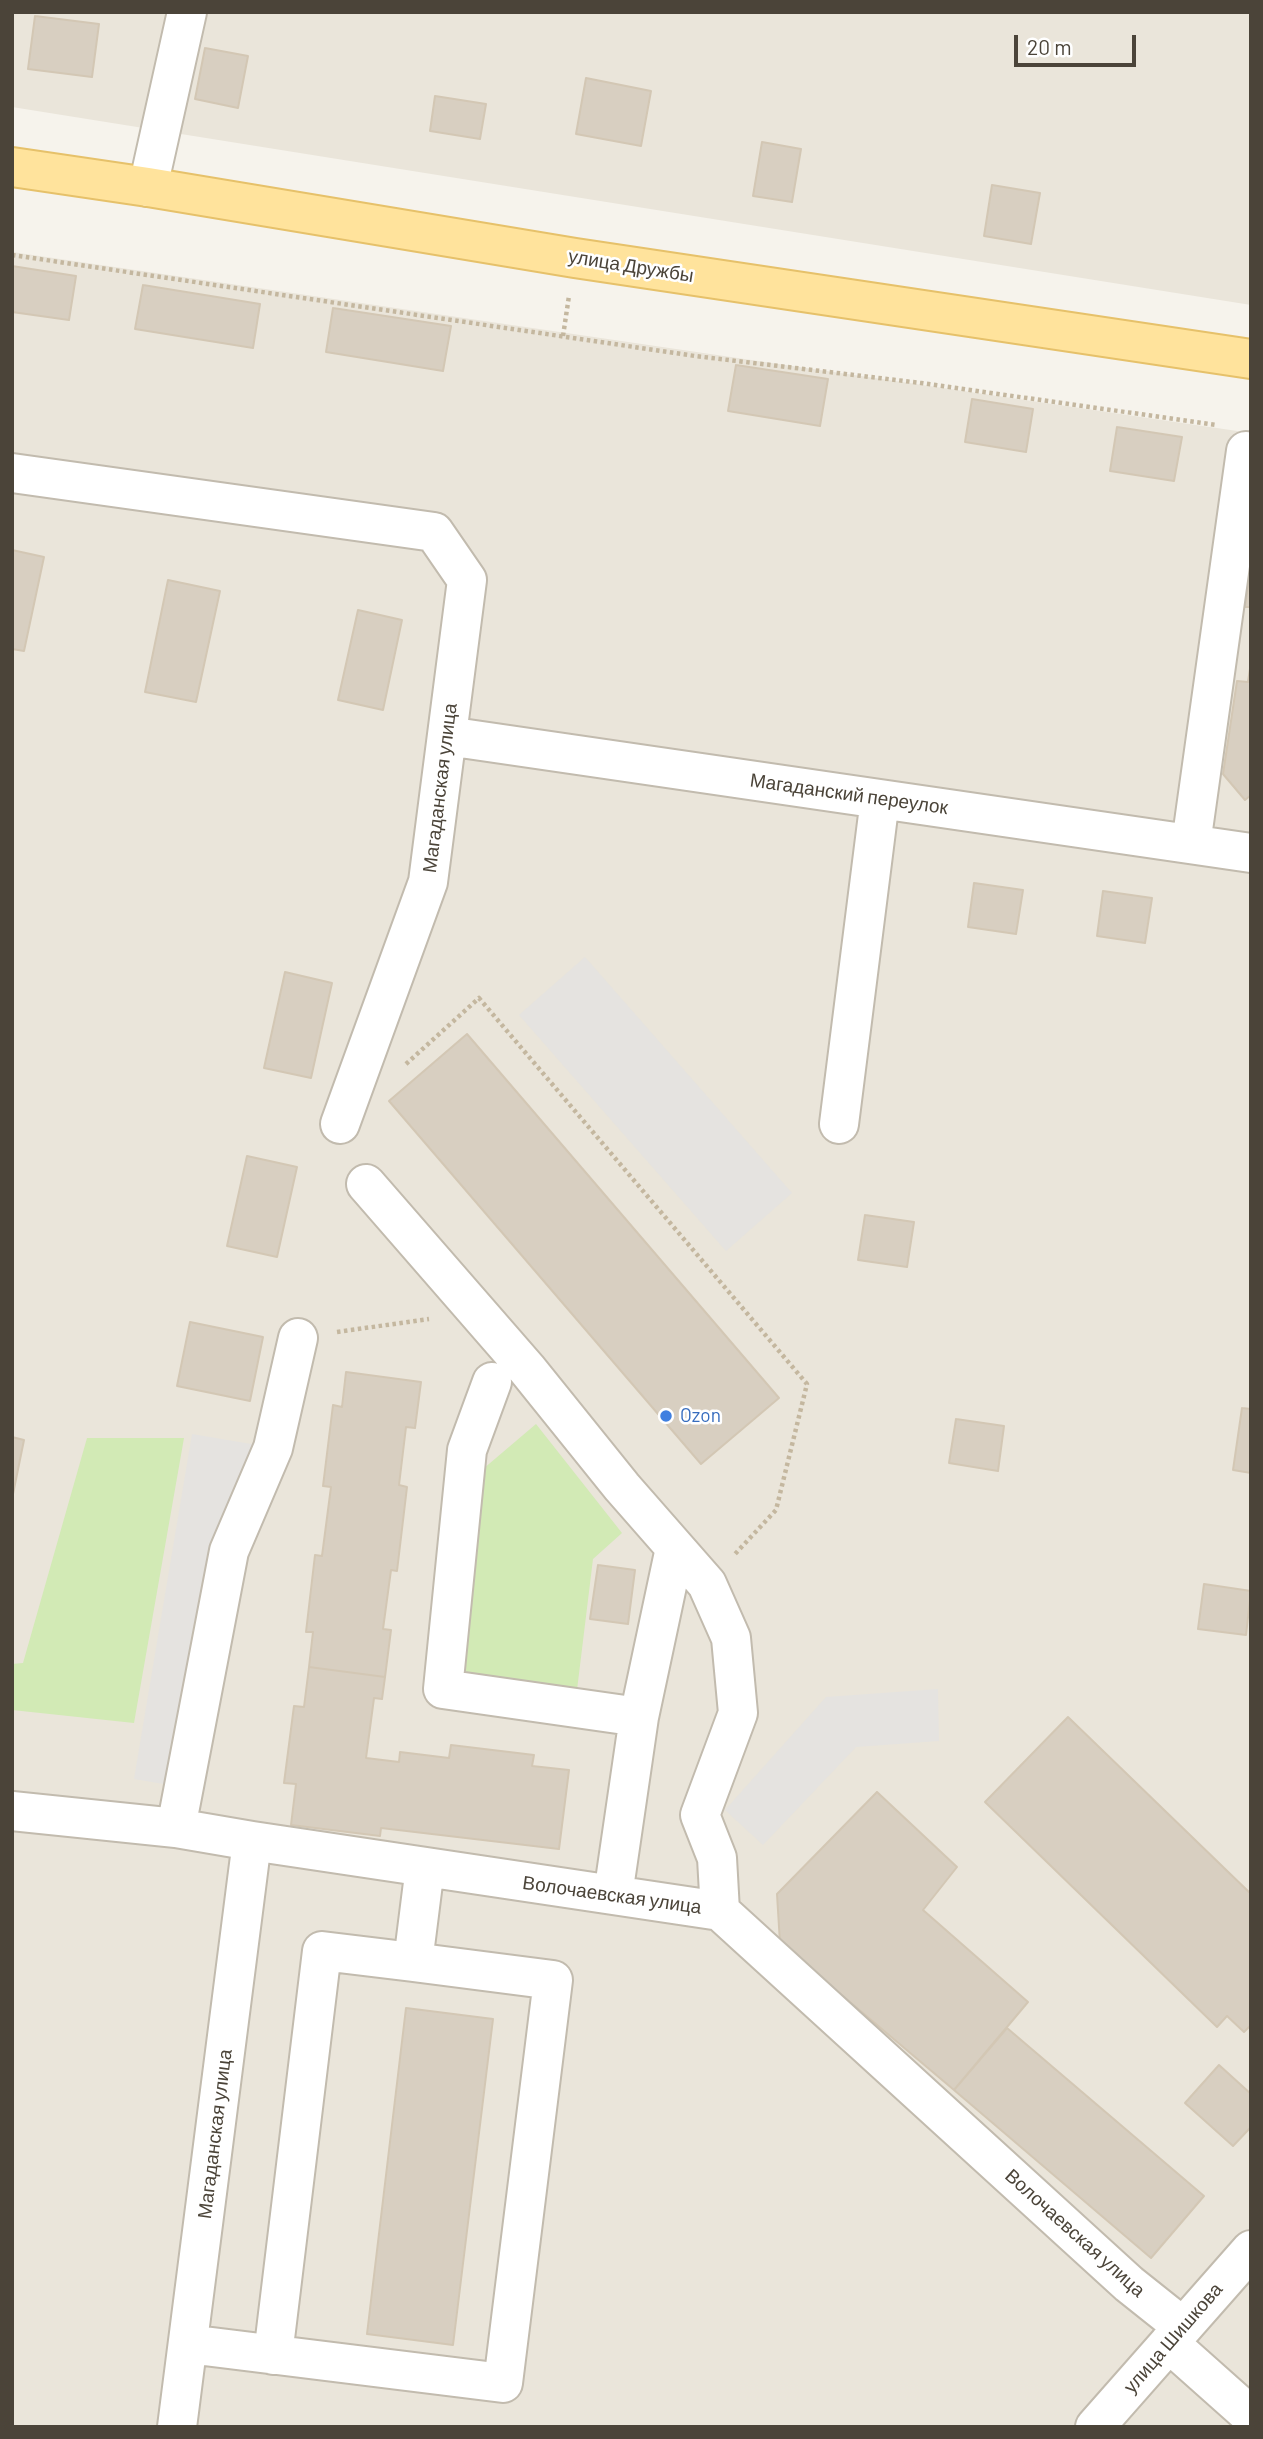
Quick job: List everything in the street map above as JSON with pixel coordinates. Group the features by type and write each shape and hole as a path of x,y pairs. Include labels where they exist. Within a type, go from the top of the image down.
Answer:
{"main road":[{"name":"улица Дружбы","path":"12,167 575,258 1251,359"}],"street":[{"path":"148,187 187,12"},
{"path":"1191,844 1246,451 1251,452"},
{"name":"Магаданская улица","path":"12,473 434,531 467,580 428,881 340,1124"},
{"name":"Магаданский переулок","path":"447,736 1251,853"},
{"path":"839,1124 880,799"},
{"path":"366,1184 527,1369 622,1487 707,1584 731,1638 738,1713 700,1815 717,1858 719,1911"},
{"path":"176,1828 229,1551 273,1448 298,1338"},
{"path":"492,1382 467,1451 443,1689 639,1717"},
{"path":"613,1895 639,1717 675,1548"},
{"name":"Волочаевская улица","path":"12,1811 176,1828 719,1911 1129,2284 1251,2416"},
{"name":"Магаданская улица","path":"177,2427 253,1841"},
{"path":"412,1962 425,1867"},
{"path":"188,2344 503,2383 553,1980 322,1951 273,2354"},
{"name":"улица Шишкова","path":"1095,2427 1251,2250"}],"path":[{"path":"12,255 695,356 921,383 1223,426"},
{"path":"400,1070 479,998 807,1384 776,1510 707,1584"},
{"path":"298,1338 438,1318"}],"shaded area":[{"path":"12,12 1251,12 1251,305 12,107"},
{"path":"12,252 1251,433 1251,2427 12,2427"},
{"path":"585,957 792,1193 726,1251 519,1015"},
{"path":"192,1434 263,1446 205,1791 134,1779"},
{"path":"938,1689 939,1741 856,1747 763,1845 725,1810 826,1697"}],"green space":[{"path":"536,1424 622,1533 593,1559 577,1690 456,1676 476,1475"},
{"path":"87,1438 184,1438 134,1723 12,1710 12,1664 23,1663"}],"building":[{"path":"35,16 99,24 92,77 28,69"},
{"path":"205,48 248,56 238,108 195,99"},
{"path":"586,78 651,91 641,146 576,134"},
{"path":"435,96 486,104 480,139 430,131"},
{"path":"762,142 801,149 792,202 753,196"},
{"path":"992,185 1040,193 1031,244 984,236"},
{"path":"12,266 76,276 69,320 12,312"},
{"path":"143,285 260,304 253,348 135,329"},
{"path":"333,308 451,326 443,371 326,352"},
{"path":"736,365 828,379 820,426 728,411"},
{"path":"972,399 1033,409 1026,452 965,442"},
{"path":"1117,427 1182,437 1174,481 1110,471"},
{"path":"12,550 44,557 24,651 12,649"},
{"path":"1251,566 1251,607 1245,607"},
{"path":"168,580 220,591 196,702 145,692"},
{"path":"358,610 402,620 383,710 338,700"},
{"path":"1251,662 1251,795 1245,800 1223,774 1237,681 1248,682"},
{"path":"974,883 1023,890 1016,934 968,927"},
{"path":"1103,891 1152,898 1145,943 1097,936"},
{"path":"285,972 332,983 311,1078 264,1068"},
{"path":"467,1034 779,1398 701,1464 389,1101"},
{"path":"247,1156 297,1167 277,1257 227,1246"},
{"path":"865,1215 914,1222 907,1267 858,1260"},
{"path":"190,1322 263,1337 250,1401 177,1386"},
{"path":"346,1372 421,1382 415,1428 406,1427 399,1485 407,1487 397,1571 391,1570 383,1629 391,1630 385,1677 309,1667 313,1632 306,1632 315,1555 322,1556 331,1487 323,1486 333,1405 342,1407"},
{"path":"1242,1408 1251,1409 1251,1473 1233,1470"},
{"path":"956,1419 1004,1426 998,1471 949,1463"},
{"path":"12,1437 24,1440 13,1494 12,1494"},
{"path":"598,1565 635,1570 628,1624 590,1619"},
{"path":"1204,1584 1251,1591 1246,1635 1198,1629"},
{"path":"309,1667 385,1677 382,1699 374,1698 366,1758 399,1762 400,1752 449,1758 451,1745 534,1755 532,1766 569,1770 559,1849 381,1828 380,1836 291,1825 296,1784 284,1783 294,1706 304,1707"},
{"path":"1068,1717 1251,1894 1251,2025 1244,2032 1227,2016 1217,2027 985,1802"},
{"path":"877,1792 957,1867 923,1910 1028,2002 954,2090 780,1943 777,1894"},
{"path":"406,2008 493,2019 453,2345 367,2334"},
{"path":"1007,2028 1204,2196 1151,2258 954,2090"},
{"path":"1219,2065 1251,2094 1251,2127 1233,2146 1185,2103"}],"place":[{"name":"Ozon","path":"666,1416"}]}
